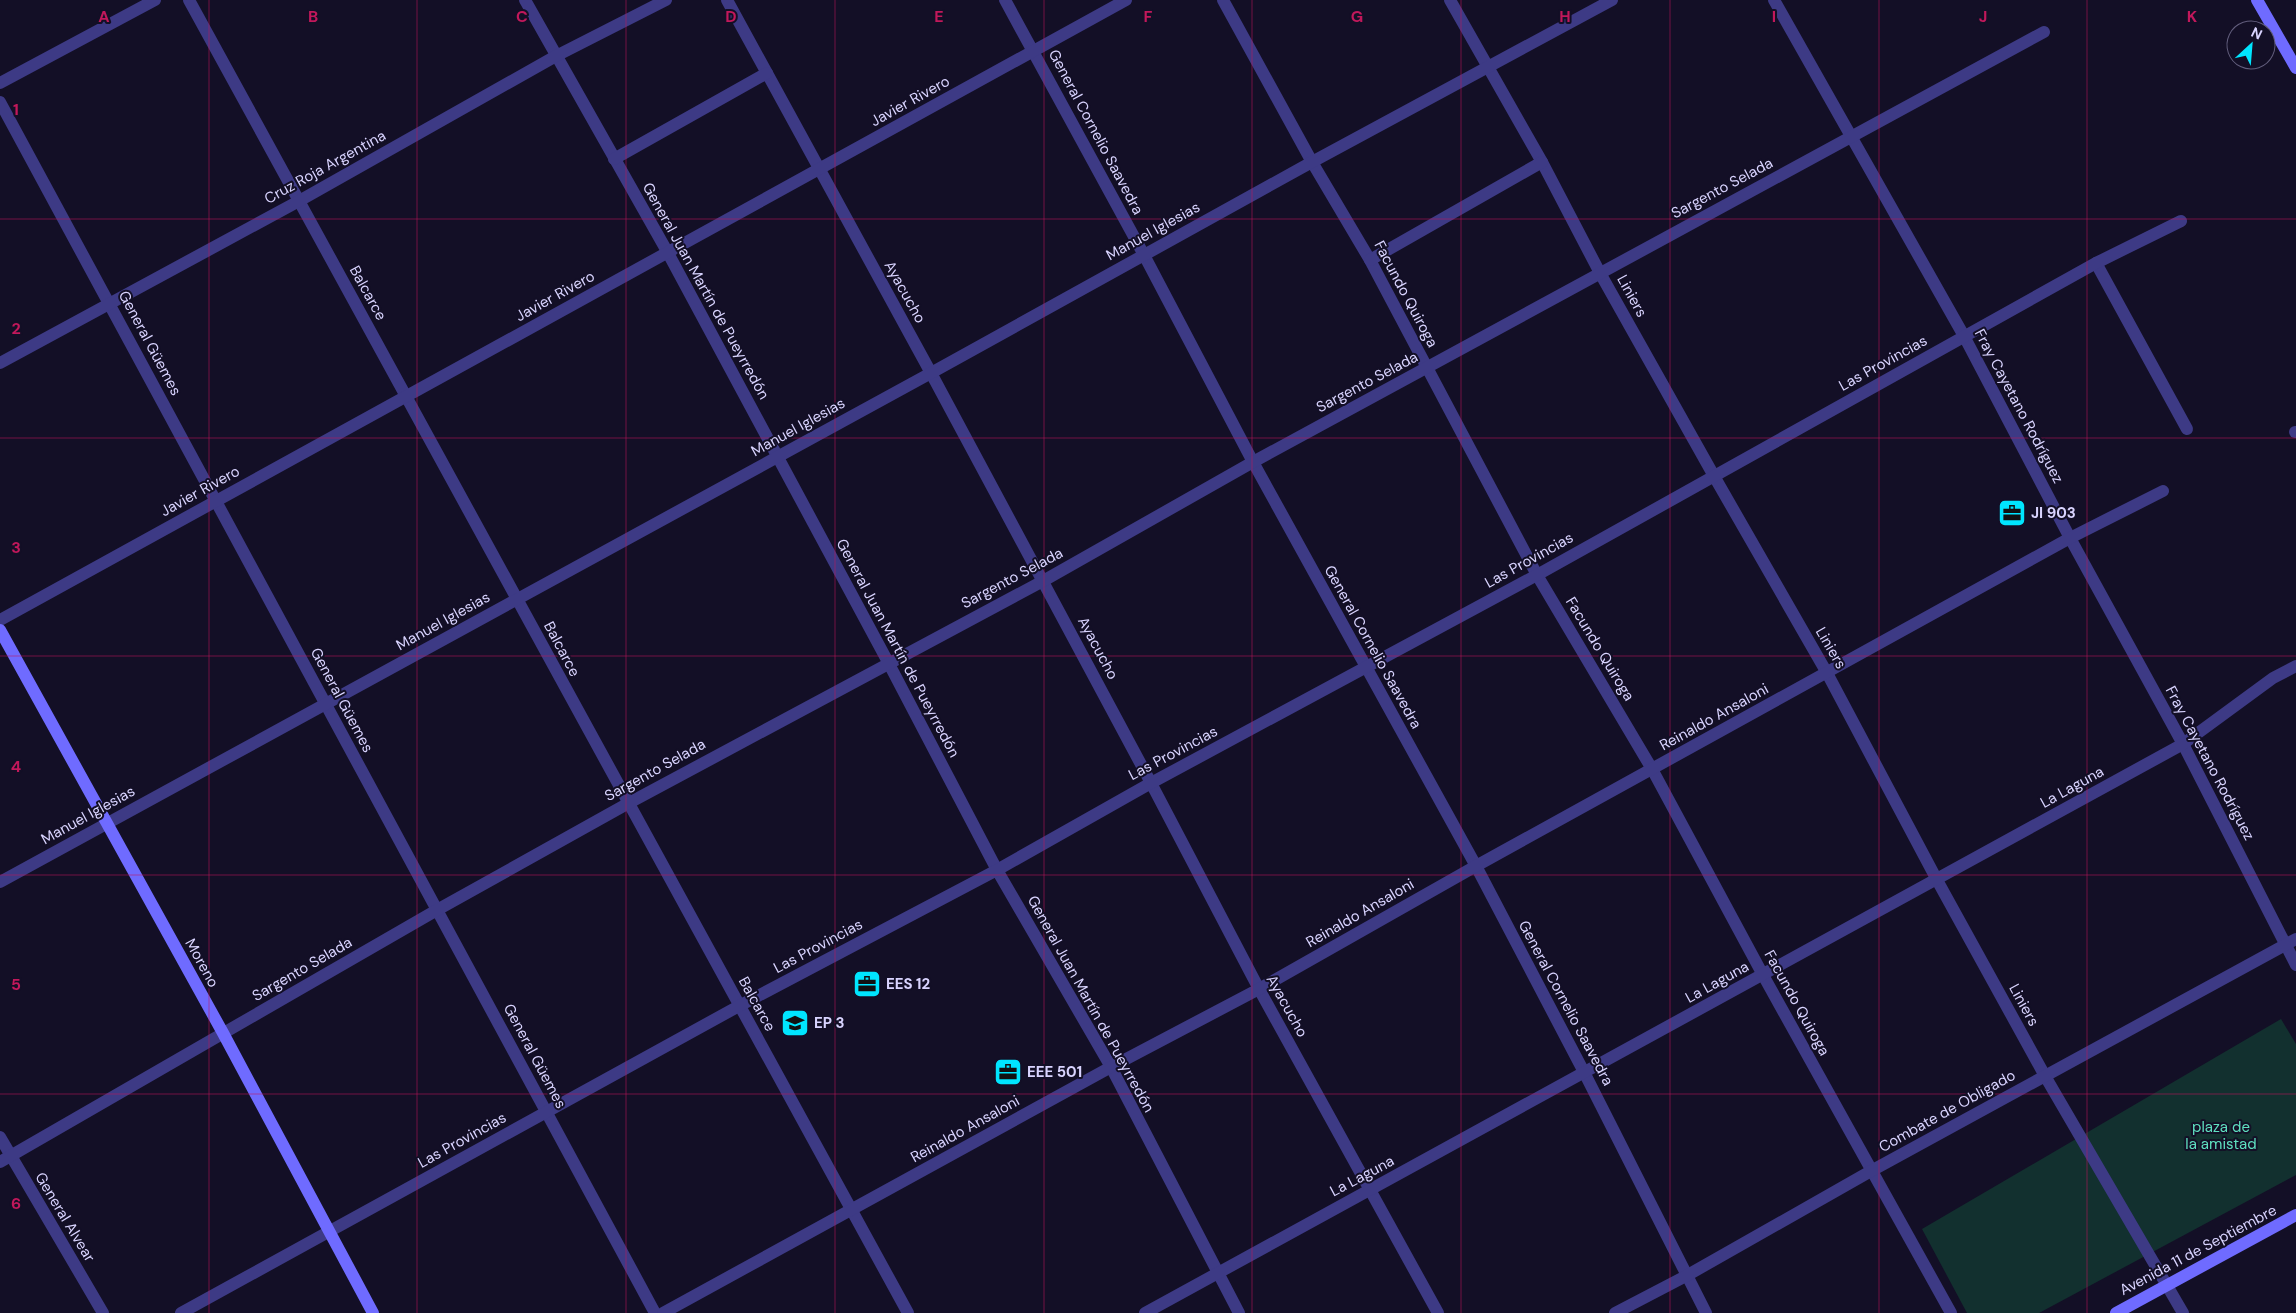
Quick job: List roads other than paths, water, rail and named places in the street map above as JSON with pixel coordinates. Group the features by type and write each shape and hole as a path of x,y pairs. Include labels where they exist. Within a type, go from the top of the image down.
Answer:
{"street":[{"path":"0,83 155,0"},
{"name":"Balcarce","path":"189,0 627,804 908,1313"},
{"name":"General Juan Martín de Pueyrredón","path":"525,0 668,253 888,662 997,870 1111,1067 1239,1313"},
{"name":"Cruz Roja Argentina","path":"0,363 298,201 556,56 666,0"},
{"name":"Ayacucho","path":"726,0 820,169 1043,581 1258,989 1438,1313"},
{"name":"General Cornelio Saavedra","path":"1005,0 1144,255 1252,462 1476,866 1585,1074 1706,1313"},
{"name":"Javier Rivero","path":"0,620 1126,0"},
{"name":"Facundo Quiroga","path":"1223,0 1312,162 1370,260 1537,575 1652,769 1763,975 1951,1313"},
{"name":"Liniers","path":"1450,0 1542,162 1600,273 1827,673 1937,880 2045,1076 2184,1313"},
{"name":"Manuel Iglesias","path":"0,882 931,373 1312,162 1612,0"},
{"name":"Fray Cayetano Rodríguez","path":"1774,0 1850,138 1964,336 2070,538 2291,942 2296,965"},
{"path":"2257,0 2296,68"},
{"name":"Sargento Selada","path":"5,1159 437,910 627,804 888,662 1043,581 1252,462 2044,32"},
{"path":"614,159 767,74"},
{"name":"General Güemes","path":"0,102 655,1313"},
{"path":"1370,260 1542,162"},
{"name":"Las Provincias","path":"181,1313 739,1006 997,870 1151,783 1537,575 2096,263 2181,221"},
{"path":"2096,263 2187,429"},
{"name":"Reinaldo Ansaloni","path":"664,1313 1111,1067 1258,989 1476,866 2070,538 2163,491"},
{"name":"Moreno","path":"0,630 223,1033 373,1313"},
{"name":"La Laguna","path":"1145,1313 1585,1074 2183,744 2273,678 2296,666"},
{"name":"Combate de Obligado","path":"1615,1313 1686,1276 2045,1076 2291,942"},
{"name":"General Alvear","path":"0,1137 5,1159 103,1313"},
{"name":"Avenida 11 de Septiembre","path":"2116,1313 2296,1215"}],"place":[{"name":"JI 903","path":"2012,513"},
{"name":"EES 12","path":"867,984"},
{"name":"EP 3","path":"795,1023"},
{"name":"EEE 501","path":"1008,1072"}],"park label":[{"name":"plaza de la amistad","path":"2221,1136"}]}
